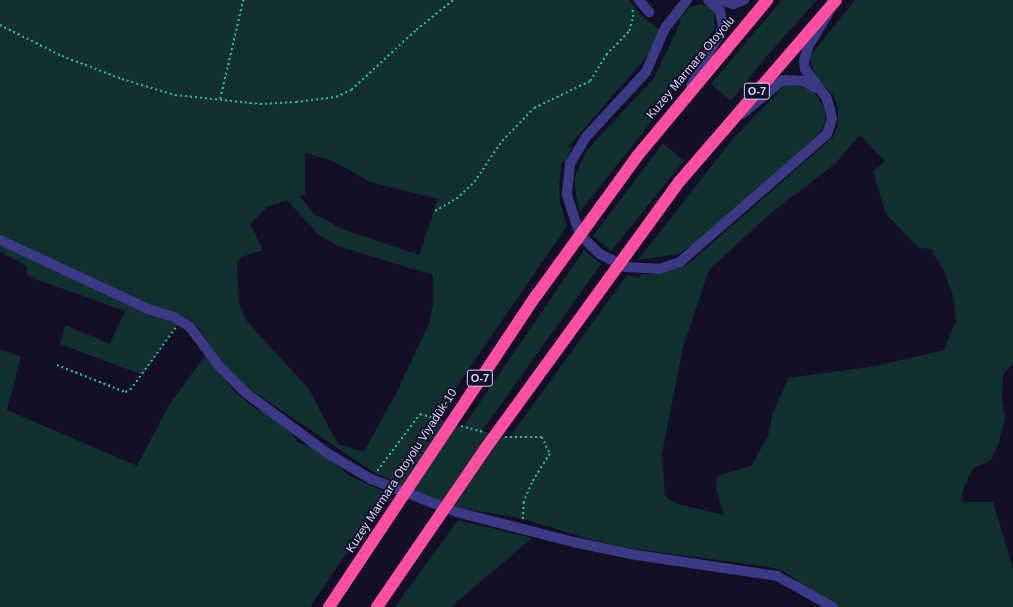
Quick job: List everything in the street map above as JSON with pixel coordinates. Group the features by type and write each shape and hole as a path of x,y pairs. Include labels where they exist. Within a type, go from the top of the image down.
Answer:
{"highway":[{"name":"Kuzey Marmara Otoyolu","path":"638,155 767,0"},
{"name":"O-7","path":"377,607 485,449 679,182 835,1"},
{"name":"Kuzey Marmara Otoyolu Viyadük-10","path":"329,607 536,296 638,155"}],"lane":[{"path":"687,0 666,28 646,72 586,136 570,164 567,195 574,222 580,236 610,261 625,267 659,269 680,262 691,255 827,134 832,119 826,97 805,69 805,54 835,1"},
{"path":"686,96 723,27 720,11 708,0"},
{"path":"718,0 733,4 744,0"},
{"path":"635,2 649,12"},
{"path":"728,125 783,80 803,81 822,92"},
{"path":"0,240 148,309 180,321 200,337 219,366 246,393 327,453 376,481 456,512 574,542 630,554 777,576 833,607"}],"path":[{"path":"220,100 243,0"},
{"path":"0,25 62,56 122,79 175,95 260,104 336,97 351,90 416,30 453,0"},
{"path":"435,211 456,199 474,182 502,141 534,108 590,80 606,55 629,31 635,2"},
{"path":"57,366 124,392 130,390 180,321"}],"green space":[{"path":"0,0 629,0 641,15 660,30 645,59 568,147 573,146 565,162 562,162 559,186 560,202 567,226 435,418 463,427 584,250 601,264 482,431 509,438 627,275 639,278 642,274 663,273 682,267 693,260 833,137 838,125 838,107 833,95 815,76 809,57 855,0 1013,0 1013,363 1003,374 1002,398 1005,419 999,442 991,460 973,469 963,490 961,502 993,502 1013,569 1013,607 833,607 795,586 798,581 783,571 770,567 628,548 589,539 524,519 460,508 413,491 370,470 242,384 216,355 199,328 187,318 143,302 0,236","holes":["860,135 885,161 873,171 886,214 919,248 931,249 944,271 953,296 956,320 944,350 876,366 788,378 772,415 768,436 751,466 717,476 716,489 724,515 675,503 665,496 662,454 683,347 709,270 771,213 835,164","305,153 333,161 370,182 438,199 419,255 342,229 314,214 300,196 305,194","287,200 319,235 338,246 433,275 433,306 429,324 395,395 364,452 338,444 308,388 246,320 239,304 237,265 241,257 263,250 250,224 267,207"]},
{"path":"782,0 817,0 765,58 731,101 711,84"},
{"path":"699,4 708,6 714,12 715,28 644,131 579,213 574,179 586,151 654,78 681,21 679,19 690,7"},
{"path":"787,83 811,90 818,97 825,110 825,122 821,132 719,227 679,254 638,260 731,141"},
{"path":"663,143 684,161 611,251 593,236"},
{"path":"0,244 120,302 178,324 143,375 60,344 65,325 110,344 125,311 30,277 26,273 27,266 0,252"},
{"path":"0,350 21,356 7,410 137,466 169,405 205,356 236,393 256,409 273,416 286,426 299,443 314,447 350,476 387,493 310,607 0,607"},
{"path":"458,520 532,538 451,607 395,607"}]}
